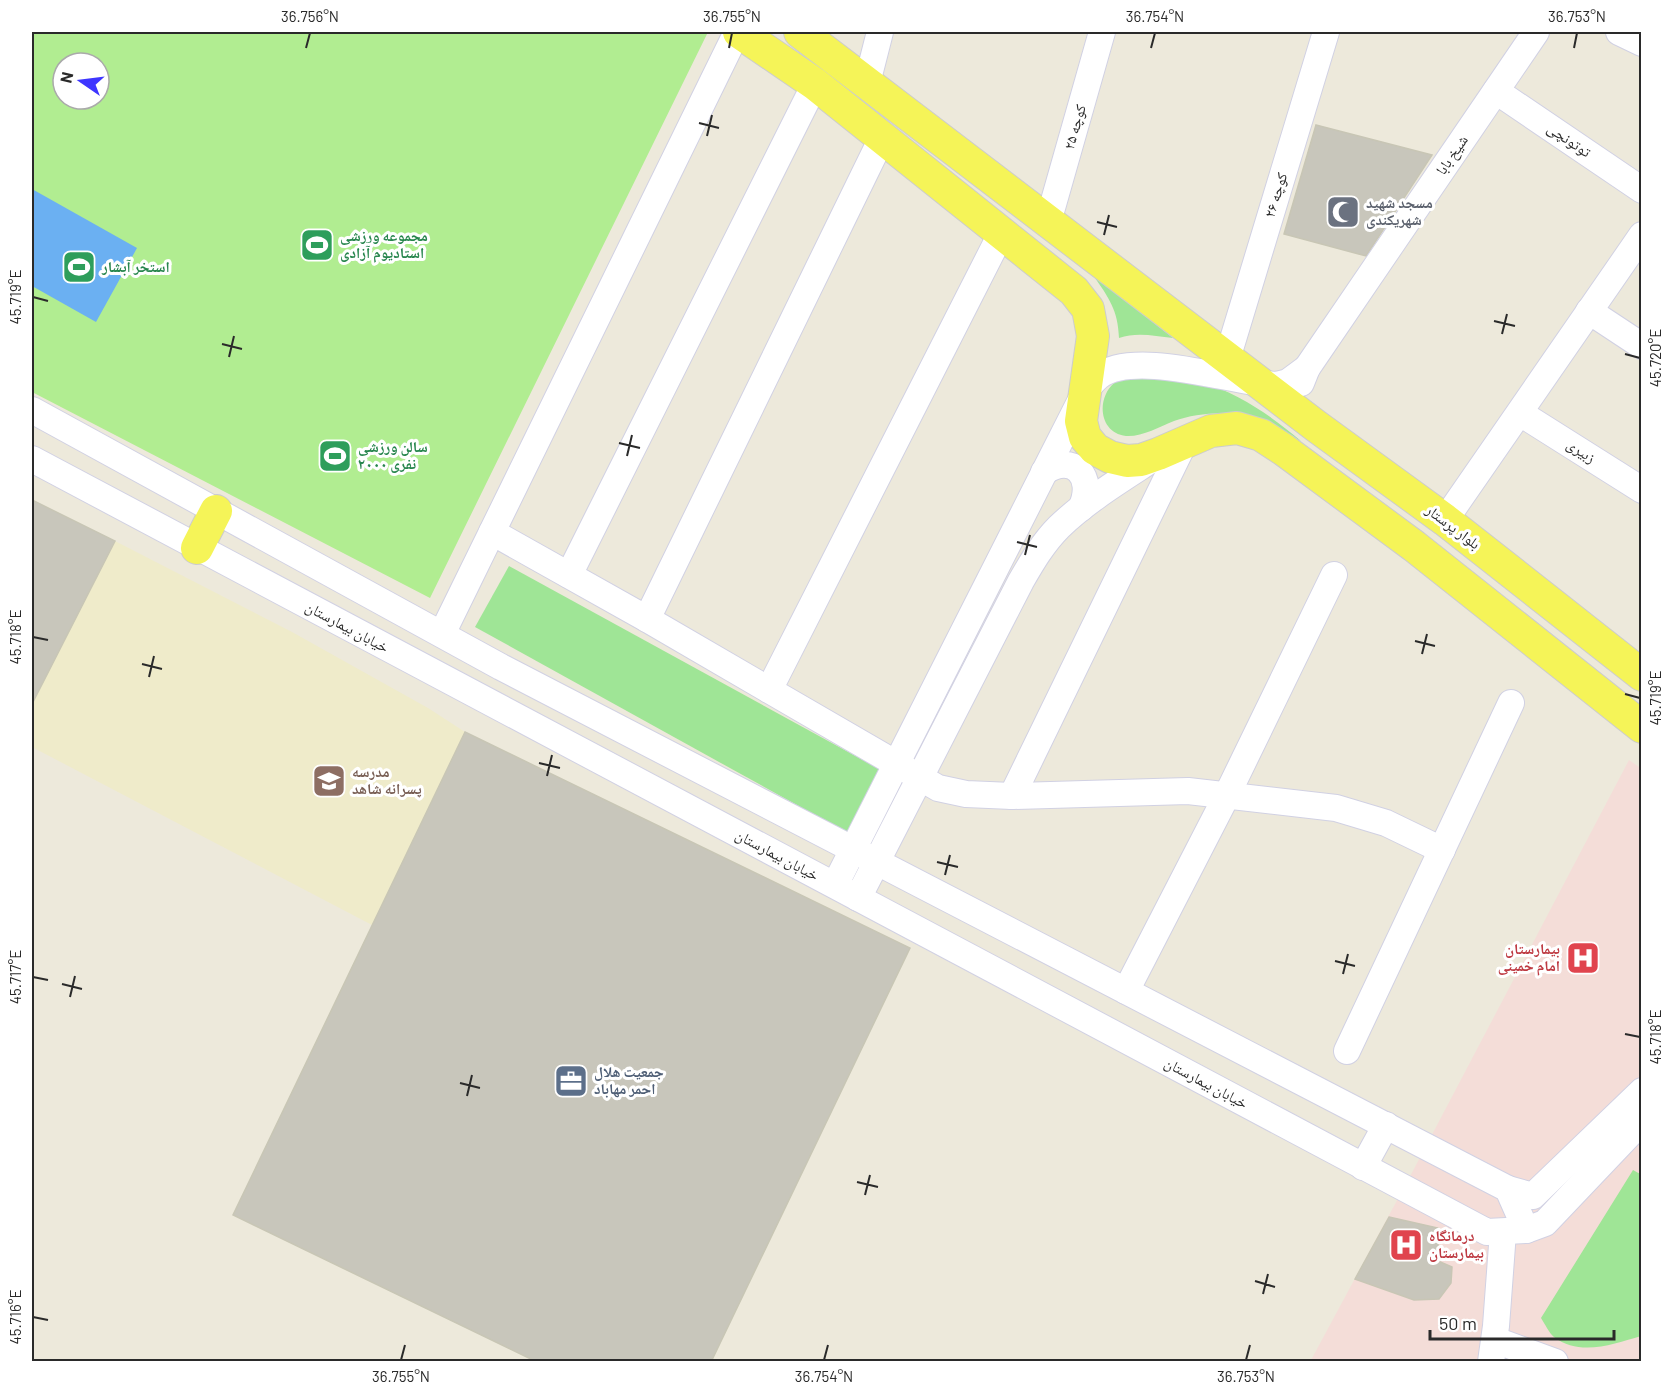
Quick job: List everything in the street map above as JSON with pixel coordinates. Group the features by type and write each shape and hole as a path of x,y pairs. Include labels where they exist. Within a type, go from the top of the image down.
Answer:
{"main road":[{"path":"738,32 815,84 1074,291 1088,309 1094,336 1081,421 1085,437 1095,449 1110,457 1127,461 1141,460 1211,431 1237,428 1261,435 1414,546 1641,727"},
{"name":"بلوار پرستار","path":"800,32 1260,384 1445,520 1641,675"},
{"path":"848,111 867,83"},
{"path":"197,548 216,511"}],"street":[{"path":"442,634 738,32"},
{"path":"867,83 880,32"},
{"name":"کوچه ۲۵","path":"1048,222 1102,32"},
{"name":"کوچه ۲۶","path":"1227,359 1326,32"},
{"name":"شیخ بابا","path":"1308,368 1536,32"},
{"path":"1618,32 1641,43"},
{"path":"568,574 815,84"},
{"name":"توتونچی","path":"1496,90 1641,190"},
{"path":"647,618 882,138"},
{"path":"769,690 1002,232"},
{"path":"1445,520 1641,235"},
{"path":"1589,311 1641,345"},
{"path":"858,898 876,862 908,771 1044,472 1086,390 1100,376 1113,369 1144,365 1276,385 1288,382 1308,368"},
{"path":"1308,368 1299,391 1300,400 1303,409 1316,426"},
{"path":"32,410 442,634 876,862 1508,1189 1533,1196 1641,1091"},
{"name":"زبیری","path":"1520,413 1641,490"},
{"path":"835,885 854,850 908,771 1038,552 1058,528 1081,508 1172,448"},
{"path":"1012,796 1172,448"},
{"name":"خیابان بیمارستان","path":"32,459 1487,1233 1515,1231"},
{"path":"1044,472 1060,465 1069,465 1079,471 1085,480 1087,489 1081,508"},
{"path":"492,532 647,618 938,788 966,794 1012,796 1188,791 1336,808 1386,822 1442,850"},
{"path":"1126,991 1226,797 1334,575"},
{"path":"1347,1051 1511,703"},
{"path":"1515,1231 1545,1223 1641,1120"},
{"path":"1363,1167 1386,1125"},
{"path":"1508,1189 1515,1231 1493,1351 1555,1362"}],"shaded area":[{"path":"115,541 292,632 428,708 465,732 372,925 32,747 32,704"},
{"name":"بیمارستان امام خمینی","path":"1629,760 1642,769 1641,1361 1310,1362 1415,1167"}],"green space":[{"name":"مجموعه ورزشی استادیوم آزادی","path":"32,32 708,32 430,598 32,392"},
{"path":"1093,275 1173,338 1139,335 1119,338 1112,305"},
{"path":"1130,375 1184,379 1201,382 1228,392 1254,406 1301,441 1260,420 1229,414 1206,414 1184,418 1138,435 1117,434 1110,429 1103,414 1104,398 1115,382"},
{"path":"509,566 883,771 851,835 475,627"},
{"path":"1633,1170 1642,1175 1641,1336 1586,1348 1564,1343 1552,1335 1541,1318"}],"water":[{"name":"استخر آبشار","path":"32,189 137,248 96,322 32,286"}],"building":[{"name":"مسجد شهید شهریکندی","path":"1316,125 1432,155 1366,256 1284,234"},
{"path":"32,500 115,541 32,704"},
{"name":"جمعیت هلال احمر مهاباد","path":"465,732 910,948 711,1362 537,1362 233,1215"},
{"name":"درمانگاه بیمارستان","path":"1389,1217 1438,1228 1438,1261 1452,1267 1451,1283 1439,1299 1414,1300 1355,1279"}],"place":[{"name":"مسجد شهید شهریکندی","path":"1343,212"},
{"name":"مجموعه ورزشی استادیوم آزادی","path":"317,245"},
{"name":"استخر آبشار","path":"79,267"},
{"name":"سالن ورزشی ۲۰۰۰ نفری","path":"335,456"},
{"name":"مدرسه پسرانه شاهد","path":"329,781"},
{"name":"بیمارستان امام خمینی","path":"1583,958"},
{"name":"جمعیت هلال احمر مهاباد","path":"571,1081"},
{"name":"درمانگاه بیمارستان","path":"1406,1245"}]}
